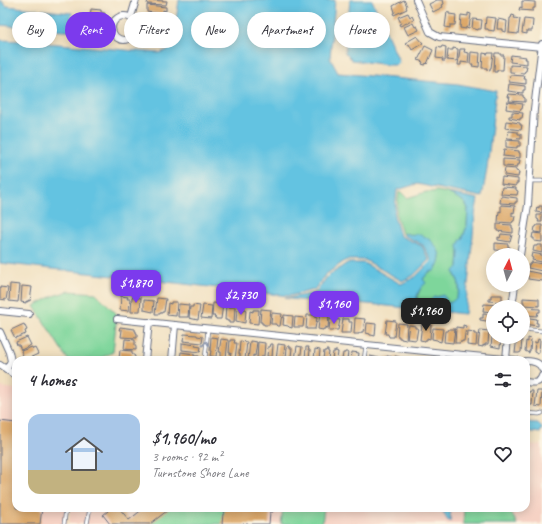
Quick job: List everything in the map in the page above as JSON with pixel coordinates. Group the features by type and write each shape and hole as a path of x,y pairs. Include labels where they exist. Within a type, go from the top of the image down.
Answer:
{"street":[{"path":"132,12 136,0"},
{"path":"416,0 430,32 439,37 542,46 534,110 528,205 521,248"},
{"path":"119,16 127,16 130,18 134,20 136,28 133,36 130,39 125,40 117,38 112,32 112,25 114,21 119,16"},
{"path":"0,311 29,314"},
{"path":"117,319 366,345 448,356"},
{"path":"145,356 149,322"},
{"path":"172,356 175,325"},
{"path":"0,332 10,361 6,370"},
{"path":"506,356 507,344"},
{"path":"530,361 536,362 542,367"},
{"path":"0,365 12,374"},
{"path":"530,382 536,383 541,380 542,376"}],"lane":[{"path":"530,181 542,181"},
{"path":"205,356 208,328"},
{"path":"530,330 542,331"},
{"path":"365,356 366,345"},
{"path":"530,413 542,413"},
{"path":"64,524 66,512"},
{"path":"87,524 89,512"}],"shaded area":[{"path":"0,387 12,388 12,512 68,512 66,524 0,524"},
{"path":"530,444 542,445 542,524 69,524 70,512 530,512"}],"green space":[{"path":"400,191 407,198 426,192 437,191 448,193 460,199 468,208 467,226 460,241 458,267 455,276 459,283 459,291 457,297 451,303 446,304 434,297 428,303 419,304 417,300 423,285 423,279 429,272 434,271 440,256 417,234 402,234 396,215"},
{"path":"69,291 96,293 117,314 113,352 105,356 65,356 34,306 53,296"},
{"path":"165,512 225,512 222,524 150,524"},
{"path":"282,512 324,512 322,524 281,524"},
{"path":"464,512 511,512 517,524 463,524"}],"water":[{"path":"0,0 7,6 65,12 65,31 57,30 57,12 12,12 12,26 0,25"},
{"path":"179,0 335,0 330,58 338,73 458,84 496,91 487,169 482,197 417,184 397,190 394,216 400,236 422,246 429,260 414,275 402,281 365,260 346,260 325,275 314,290 289,296 0,263 0,40 12,40 12,48 57,48 57,44 65,45 65,48 103,48 159,53 168,50 169,48 183,48 183,12 177,12"},
{"path":"350,0 372,0 377,12 349,12"},
{"path":"390,41 399,63 396,65 388,65 352,60 345,53 345,48 390,48"},
{"path":"448,193 478,199 465,314 336,301 285,298 315,293 327,277 347,263 364,263 401,284 415,277 431,260 423,245 403,235 405,233 424,236 436,246 440,256 435,270 429,272 423,279 426,283 421,288 417,296 419,304 428,303 434,297 443,295 446,299 446,303 452,302 457,297 459,290 459,282 454,271 458,267 458,246 467,226 468,208 460,199"},
{"path":"530,422 538,423 542,427 540,433 530,432"},
{"path":"443,512 451,512 450,521 448,521"}],"building":[{"path":"148,0 167,1 166,5 147,4"},
{"path":"404,0 407,9 394,15 393,13 395,12 393,6"},
{"path":"437,0 443,0 443,7 433,12 429,4"},
{"path":"522,1 535,2 535,8 533,8 533,11 519,10 520,7 522,8"},
{"path":"147,5 166,7 166,11 163,10 163,12 147,12"},
{"path":"91,9 101,10 101,12 91,12"},
{"path":"447,12 449,12 449,14 456,15 455,25 450,25 450,28 445,27"},
{"path":"408,13 414,20 400,26 399,24 401,23 398,17"},
{"path":"468,13 471,14 469,28 460,28 461,15 468,16"},
{"path":"512,15 515,16 514,18 520,19 518,34 509,33 510,18"},
{"path":"486,17 496,18 494,31 485,29"},
{"path":"473,19 482,20 481,29 478,30 472,28"},
{"path":"498,19 507,21 506,32 502,31 502,29 497,29"},
{"path":"524,19 533,20 532,31 527,31 527,34 522,33"},
{"path":"413,23 419,30 408,35 404,27"},
{"path":"417,36 423,43 412,50 409,44 407,45 405,43"},
{"path":"425,46 433,50 427,64 426,63 425,65 422,64 423,62 418,60"},
{"path":"442,46 446,47 445,61 442,61 443,59 436,58 437,47 441,48"},
{"path":"453,48 458,49 457,61 447,60 448,50 453,50"},
{"path":"460,49 465,49 464,52 469,53 468,63 461,62 461,65 458,65"},
{"path":"471,52 480,53 479,67 472,66 473,64 470,64"},
{"path":"483,53 493,53 490,71 487,70 487,68 482,68"},
{"path":"495,53 504,55 503,70 497,70 497,72 494,72"},
{"path":"511,55 526,57 525,59 527,59 527,64 510,62"},
{"path":"510,65 527,66 526,71 524,73 510,72"},
{"path":"510,75 525,76 524,79 526,79 526,84 509,82"},
{"path":"509,84 525,86 525,90 523,90 523,93 508,91"},
{"path":"508,94 523,95 525,102 509,101 510,97 507,97"},
{"path":"507,102 523,104 522,109 520,111 506,109"},
{"path":"512,112 523,113 522,118 520,118 520,120 509,118 509,116 512,116"},
{"path":"506,121 520,123 520,125 522,125 521,130 505,128"},
{"path":"509,131 518,132 518,134 521,134 521,139 507,138"},
{"path":"506,140 520,141 520,146 517,146 517,148 506,147"},
{"path":"504,149 519,151 520,158 503,156"},
{"path":"503,159 520,160 519,165 517,165 517,167 503,166"},
{"path":"505,168 516,169 516,171 519,172 518,177 504,175"},
{"path":"502,177 518,179 518,183 516,183 516,186 501,184"},
{"path":"502,187 516,188 518,191 517,195 501,194"},
{"path":"501,196 517,198 517,202 515,202 515,204 500,203"},
{"path":"501,205 515,206 514,213 512,212 512,216 515,216 512,223 498,222 499,211 501,212"},
{"path":"539,206 542,206 542,213 536,212 537,207 539,208"},
{"path":"537,215 542,215 542,222 538,222 539,220 537,219"},
{"path":"497,224 512,225 513,233 497,231"},
{"path":"537,225 542,225 542,233 534,232"},
{"path":"533,233 542,234 542,242 534,241 534,238 532,238"},
{"path":"501,234 512,235 510,242 498,240 498,237 500,238"},
{"path":"495,243 508,244 508,247 510,247 510,248 495,248"},
{"path":"542,245 542,253 533,251 534,246"},
{"path":"532,253 542,255 542,262 532,260"},
{"path":"531,262 542,264 542,271 530,268"},
{"path":"530,272 542,274 542,281 530,279"},
{"path":"10,284 20,285 18,302 9,301"},
{"path":"22,286 32,287 30,301 26,301 26,303 21,302"},
{"path":"0,287 8,288 6,300 0,299"},
{"path":"491,295 502,295 502,300 489,300 489,298 491,298"},
{"path":"121,296 128,297 127,299 130,299 129,311 120,310"},
{"path":"132,297 141,298 140,311 131,312"},
{"path":"157,298 166,299 164,312 160,314 155,314"},
{"path":"523,298 539,299 539,306 530,305 530,300 523,300"},
{"path":"144,300 154,301 153,312 144,310"},
{"path":"171,302 177,302 176,316 167,315 168,303 171,304"},
{"path":"213,303 223,304 221,319 216,319 214,317 215,316 212,316"},
{"path":"179,304 189,305 188,317 178,317"},
{"path":"226,304 229,304 229,307 235,307 234,323 229,323 229,321 225,320"},
{"path":"484,304 486,304 486,311 483,311"},
{"path":"193,305 200,306 198,320 189,318 190,307 193,307"},
{"path":"203,305 212,306 211,319 201,318"},
{"path":"530,308 540,309 537,316 530,316"},
{"path":"246,309 245,323 236,321 237,310 243,311"},
{"path":"261,309 271,310 269,325 264,325 260,322"},
{"path":"253,310 259,310 258,324 249,323 250,311 253,312"},
{"path":"272,313 282,314 280,326 271,324"},
{"path":"320,313 329,314 328,328 325,327 323,330 318,329"},
{"path":"483,314 486,314 486,321 480,320 480,318 483,318"},
{"path":"284,315 293,316 292,328 283,325"},
{"path":"307,315 314,315 314,317 317,318 315,329 306,329"},
{"path":"295,317 304,318 303,327 294,327"},
{"path":"355,318 365,319 363,332 359,334 354,334"},
{"path":"530,318 537,319 536,323 538,323 538,326 530,325"},
{"path":"330,319 340,320 338,330 329,331"},
{"path":"343,319 349,319 349,322 352,322 351,333 341,333"},
{"path":"387,320 396,321 394,337 389,337 388,334 385,334"},
{"path":"367,323 376,324 375,336 366,333"},
{"path":"398,323 407,324 406,340 397,336"},
{"path":"24,324 27,330 25,331 26,334 15,338 11,330"},
{"path":"422,324 431,325 430,339 427,338 425,341 420,340"},
{"path":"409,325 418,328 416,340 407,339"},
{"path":"463,325 466,326 464,341 455,343 456,327 463,328"},
{"path":"120,327 135,329 137,338 121,337 122,330 119,330"},
{"path":"433,328 443,329 441,342 432,339"},
{"path":"449,329 455,329 453,343 444,342 445,331 448,331"},
{"path":"480,330 486,331 485,346 478,346"},
{"path":"468,331 477,334 476,346 467,345"},
{"path":"184,334 203,337 202,343 183,341"},
{"path":"27,337 31,345 21,350 16,342"},
{"path":"211,337 218,338 216,356 210,356"},
{"path":"125,339 135,340 136,350 124,349"},
{"path":"221,339 228,340 226,356 221,356 221,352 219,352"},
{"path":"531,339 529,353 525,351 526,344 530,344"},
{"path":"538,339 540,340 538,354 534,352 535,342 537,343"},
{"path":"230,340 235,340 234,343 237,343 235,356 230,356 231,353 229,353"},
{"path":"240,341 247,342 245,356 240,356"},
{"path":"250,341 257,342 255,356 248,356"},
{"path":"258,342 265,343 264,356 257,356"},
{"path":"182,343 201,347 200,352 182,350"},
{"path":"271,344 273,344 272,356 267,356 268,347 270,347"},
{"path":"278,344 285,345 283,356 276,356"},
{"path":"491,344 500,344 500,348 491,346"},
{"path":"516,344 522,344 521,352 515,353"},
{"path":"290,346 290,348 292,348 291,356 286,356 288,347"},
{"path":"297,346 302,347 301,356 296,356"},
{"path":"32,347 33,349 35,348 38,354 34,356 23,356 21,351"},
{"path":"306,347 309,347 309,356 305,356"},
{"path":"315,349 320,350 319,356 314,356"},
{"path":"120,350 132,351 132,354 135,356 119,356"},
{"path":"328,350 329,352 328,356 323,356 324,351"},
{"path":"181,352 194,354 194,356 180,356"},
{"path":"333,352 338,352 338,356 332,356"},
{"path":"348,352 348,356 343,356 343,353"},
{"path":"352,352 359,353 359,356 352,356"},
{"path":"533,391 532,405 530,405 530,392"},
{"path":"537,391 542,391 541,407 535,406"},
{"path":"0,421 12,422 12,512 42,512 40,524 0,524"},
{"path":"107,512 122,512 129,520 139,512 165,512 150,524 110,524 103,515"},
{"path":"224,512 270,512 269,524 222,524"}]}
